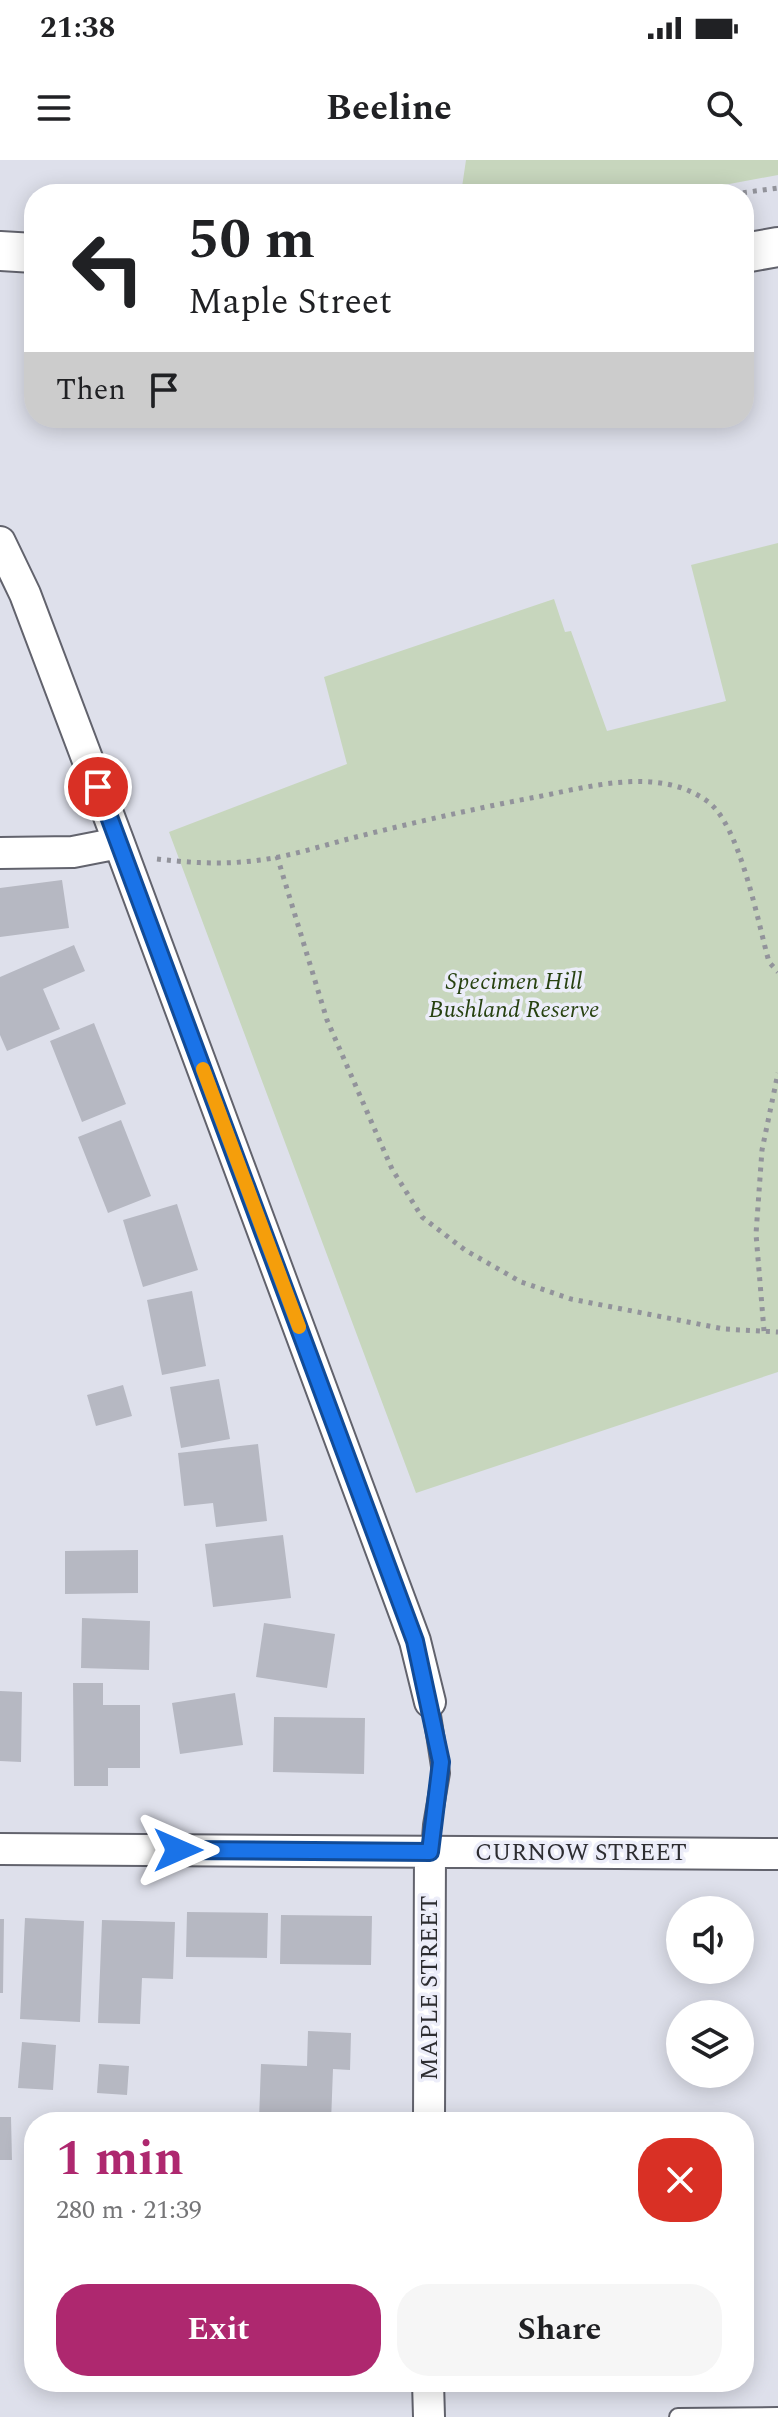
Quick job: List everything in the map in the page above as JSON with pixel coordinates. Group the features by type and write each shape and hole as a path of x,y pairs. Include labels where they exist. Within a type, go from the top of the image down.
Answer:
{"street":[{"path":"754,251 778,247"},
{"path":"0,251 24,252"},
{"name":"MAPLE STREET","path":"0,542 25,594 415,1641 430,1702"},
{"path":"0,853 121,849"},
{"name":"CURNOW STREET","path":"0,1849 778,1854"},
{"name":"MAPLE STREET","path":"429,2112 430,1852"},
{"path":"428,2392 429,2417"}],"lane":[{"name":"MAPLE STREET","path":"430,1702 441,1773 430,1852"},
{"path":"678,2417 778,2416"}],"path":[{"path":"754,191 778,188"},
{"path":"121,849 197,864 260,860 445,814 616,782 653,783 685,790 709,801 727,822 742,862 769,962 778,972"},
{"path":"277,856 327,1020 392,1169 422,1217 465,1250 521,1282 571,1299 724,1329 778,1332"},
{"path":"764,1331 756,1234 762,1150 778,1073"}],"green space":[{"path":"466,160 778,160 778,175 730,184 462,184"},
{"name":"Specimen Hill Bushland Reserve","path":"778,543 778,1372 416,1493 169,832 347,764 324,677 554,599 565,632 571,631 607,731 726,701 691,565"}],"building":[{"path":"62,880 69,928 0,937 0,888"},
{"path":"74,945 85,971 43,989 60,1029 7,1051 0,1035 0,977"},
{"path":"94,1023 126,1104 82,1122 50,1041"},
{"path":"121,1120 151,1196 108,1213 78,1137"},
{"path":"177,1204 198,1270 143,1287 123,1220"},
{"path":"192,1291 206,1366 162,1375 147,1300"},
{"path":"219,1379 230,1439 181,1448 170,1387"},
{"path":"123,1385 132,1416 96,1426 87,1395"},
{"path":"258,1444 267,1521 216,1527 213,1503 184,1506 178,1453"},
{"path":"283,1535 291,1598 213,1607 205,1544"},
{"path":"138,1550 138,1593 65,1594 65,1551"},
{"path":"82,1618 150,1621 149,1670 81,1668"},
{"path":"264,1623 335,1634 327,1688 256,1677"},
{"path":"73,1683 103,1683 103,1705 140,1705 140,1768 108,1768 108,1786 74,1786"},
{"path":"0,1691 22,1692 21,1762 0,1761"},
{"path":"235,1693 243,1745 180,1754 172,1703"},
{"path":"274,1717 365,1718 364,1774 273,1772"},
{"path":"187,1912 268,1913 267,1958 186,1957"},
{"path":"281,1915 372,1916 371,1965 280,1964"},
{"path":"25,1918 84,1921 80,2022 20,2019"},
{"path":"0,1919 4,1919 3,1993 0,1993"},
{"path":"102,1920 175,1922 173,1979 142,1978 140,2024 98,2023"},
{"path":"308,2031 351,2033 350,2070 333,2069 331,2112 259,2112 261,2064 307,2066"},
{"path":"22,2042 56,2045 53,2090 18,2088"},
{"path":"99,2064 129,2066 127,2095 97,2093"},
{"path":"0,2117 11,2117 12,2160 0,2160"}],"slow traffic":[{"path":"203,1069 299,1327"}],"route":[{"path":"98,787 415,1641 441,1762 430,1852 178,1850"}]}
